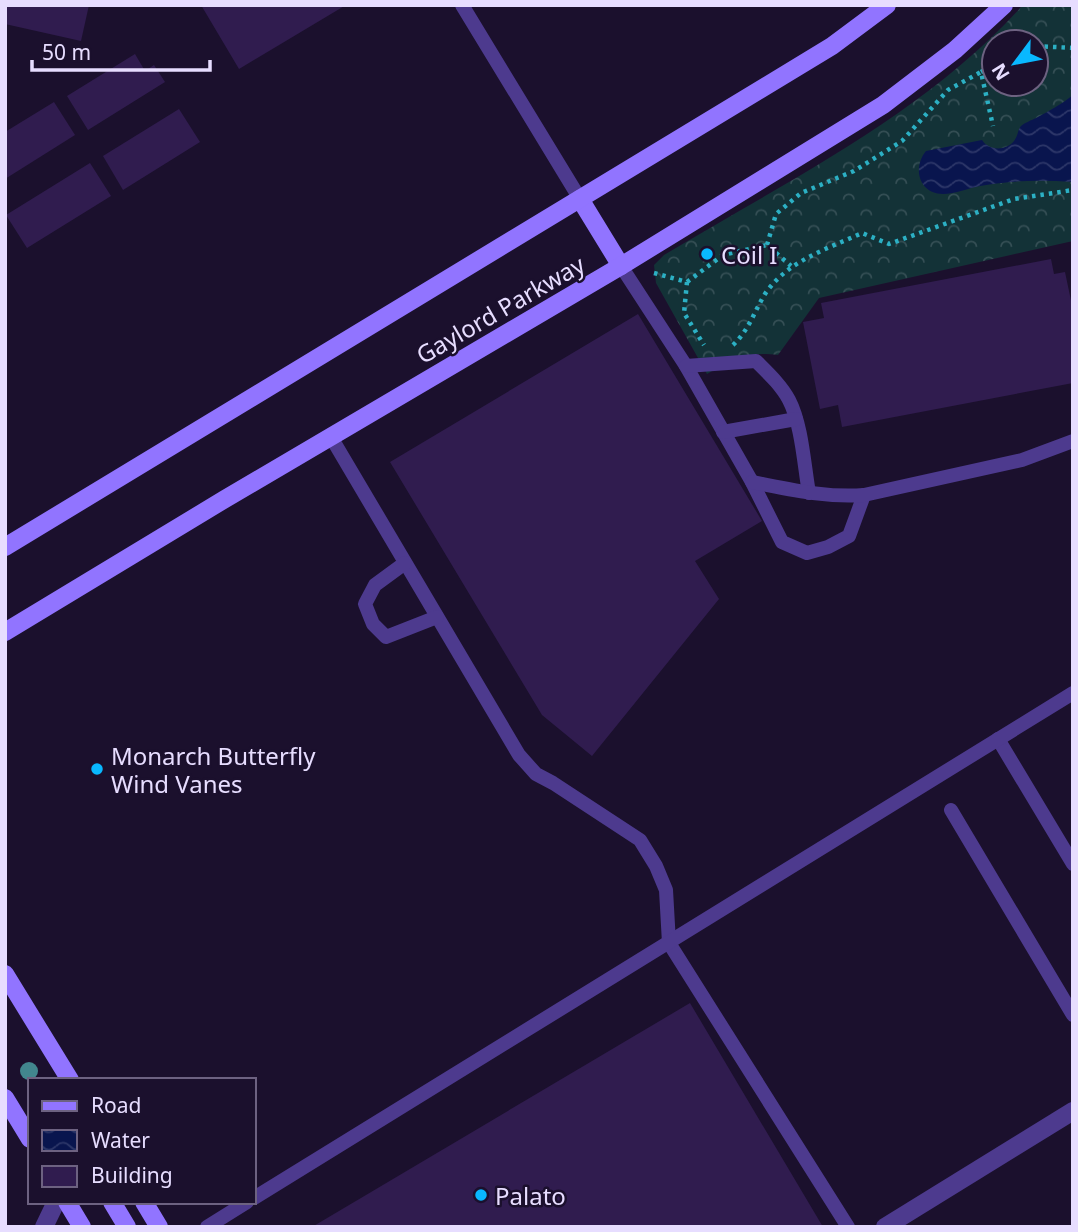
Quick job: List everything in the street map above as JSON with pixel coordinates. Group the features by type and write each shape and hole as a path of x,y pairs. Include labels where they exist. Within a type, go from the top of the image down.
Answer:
{"street":[{"path":"5,547 832,46 887,5"},
{"name":"Gaylord Parkway","path":"5,632 621,266 883,105 956,50 1004,5"},
{"path":"580,199 621,266"},
{"path":"5,974 69,1078"},
{"path":"5,1098 28,1136"},
{"path":"885,1227 1073,1111"},
{"path":"44,1227 55,1204"},
{"path":"68,1204 82,1227"},
{"path":"113,1204 127,1227"},
{"path":"145,1204 159,1227"}],"lane":[{"path":"462,5 580,199"},
{"path":"621,266 686,366 752,482 782,542 807,553 828,547 849,536 864,495"},
{"path":"686,366 756,361 774,378 789,399 796,419 809,493"},
{"path":"723,432 796,419"},
{"path":"331,437 519,755 536,774 640,840 656,866 666,890 668,943 848,1227"},
{"path":"752,482 809,493 864,495 1022,460 1073,441"},
{"path":"405,563 375,585 365,604 373,624 386,637 437,617"},
{"path":"256,1197 1073,693"},
{"path":"998,738 1073,864"},
{"path":"951,810 1073,1015"},
{"path":"207,1227 244,1204"}],"path":[{"path":"1050,47 1073,48"},
{"path":"767,245 776,215 801,193 854,171 902,141 948,90 980,73"},
{"path":"987,98 993,126"},
{"path":"725,352 745,334 766,293 791,266 862,233 889,244 1014,199 1073,190"},
{"path":"767,245 791,266"},
{"path":"713,348 701,345 684,313 687,282 723,255 767,245"},
{"path":"654,273 687,282"}],"green space":[{"path":"1023,5 1073,5 1073,241 819,298 778,355 757,354 741,357 707,374 656,283 654,265 664,255 853,143 943,80 980,48 980,98 1050,98 1050,28 1000,28"}],"water":[{"path":"1073,95 1073,182 1003,183 943,194 928,190 923,185 919,165 926,151 982,140 993,148 1007,147 1014,141 1022,125"}],"building":[{"path":"5,5 89,5 81,41 5,24"},
{"path":"201,5 346,5 239,69"},
{"path":"135,54 145,71 154,65 165,82 88,130 67,96"},
{"path":"54,102 75,135 5,179 5,132"},
{"path":"179,109 200,142 123,190 103,156"},
{"path":"90,163 111,196 27,248 6,215"},
{"path":"1051,259 1054,274 1065,272 1073,310 1073,383 842,427 838,405 820,409 803,322 824,318 821,303"},
{"path":"638,314 762,521 695,561 719,599 592,756 542,715 390,462"},
{"path":"690,1003 823,1227 312,1227"}],"place":[{"name":"Coil I","path":"707,254"},
{"name":"Monarch Butterfly Wind Vanes","path":"97,769"},
{"name":"Palato","path":"481,1195"}]}
